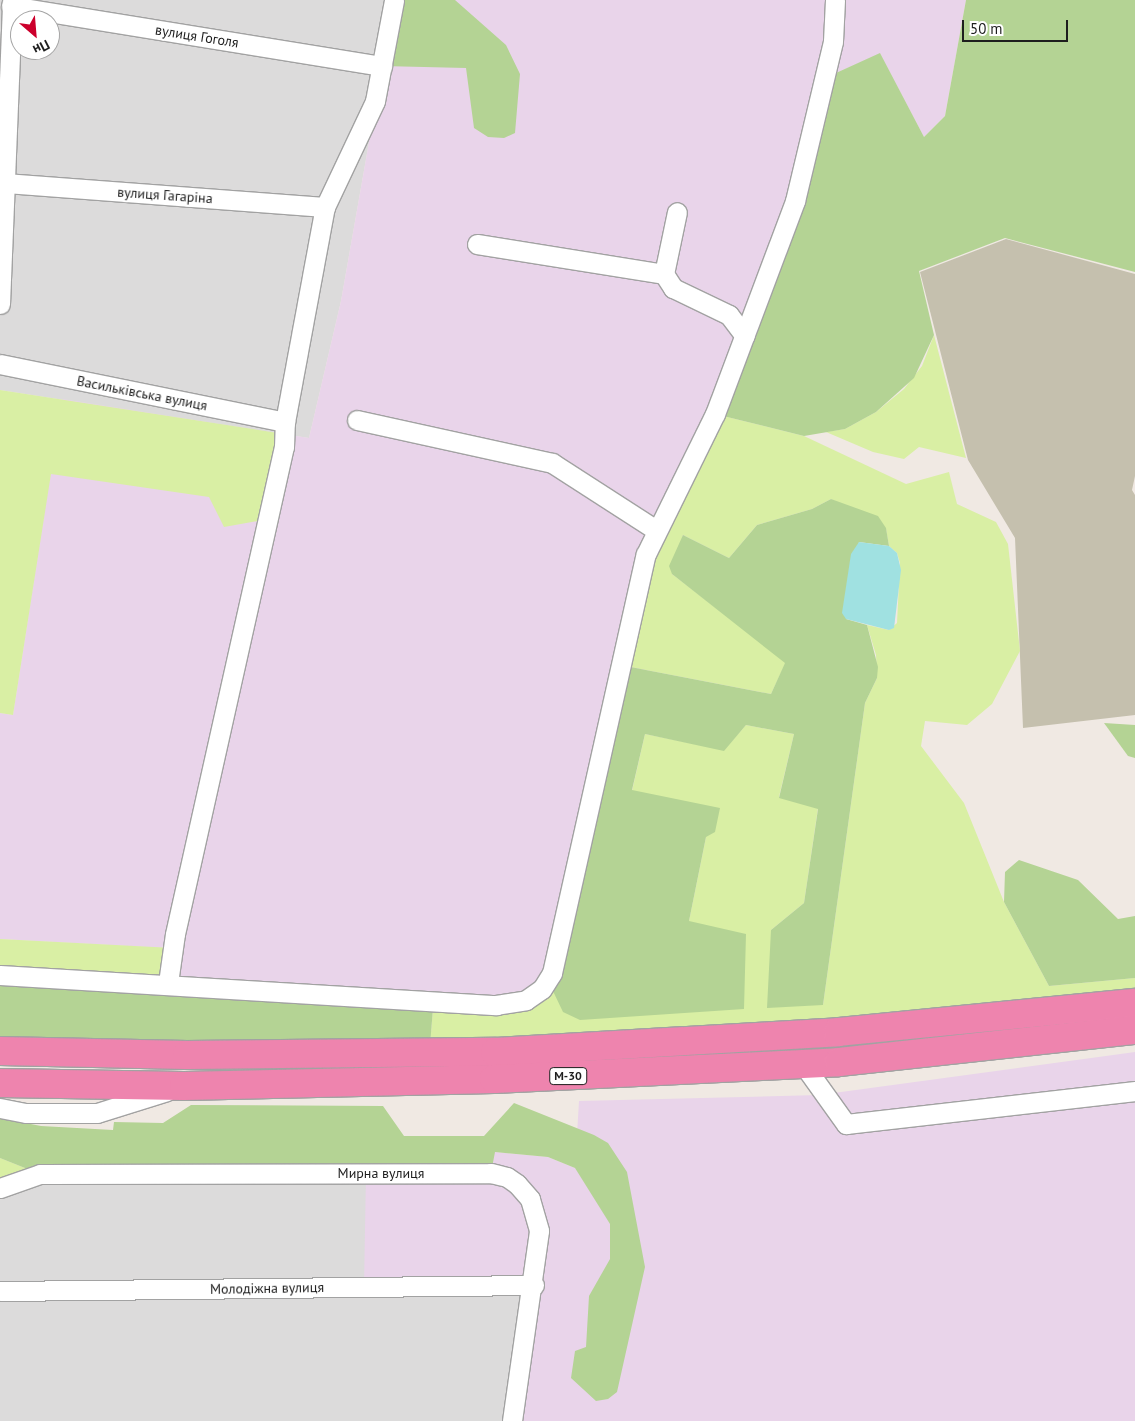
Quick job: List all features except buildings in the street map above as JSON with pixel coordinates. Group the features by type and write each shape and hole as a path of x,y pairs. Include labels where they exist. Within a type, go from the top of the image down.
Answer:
{"highway":[{"name":"М-30","path":"0,1051 187,1055 495,1052 838,1032 1135,1003"},
{"name":"М-30","path":"0,1083 184,1086 494,1079 803,1064 1135,1030"}],"street":[{"path":"168,983 175,934 284,447 285,422 325,207 375,101 394,0"},
{"path":"0,976 168,983 496,1006 526,1000 542,989 552,973 646,554 656,530 715,414 795,201 833,42 835,0"},
{"path":"0,304 5,183 3,147 11,3"},
{"name":"вулиця Гоголя","path":"11,3 382,66"},
{"name":"вулиця Гагаріна","path":"5,183 325,207"},
{"path":"677,212 664,274 673,288 729,315 745,336"},
{"path":"477,244 664,274"},
{"name":"Васильківська вулиця","path":"0,364 285,422"},
{"path":"357,420 552,463 656,530"},
{"path":"803,1064 846,1124 1135,1091"},
{"path":"0,1108 26,1113 97,1113 184,1086"},
{"name":"Мирна вулиця","path":"0,1188 40,1174 491,1173 517,1184 534,1208 539,1231 534,1285 512,1421"},
{"name":"Молодіжна вулиця","path":"0,1291 534,1285"}],"shaded area":[{"path":"0,0 394,0 341,301 309,438 0,390"},
{"path":"394,0 966,0 945,116 924,137 880,54 836,73 826,72 552,973 526,1000 168,983 164,948 0,939 0,713 13,715 62,399 309,438 341,301"},
{"path":"1006,239 1135,274 1135,476 1132,490 1135,495 1135,715 1023,728 1015,538 968,460 920,272"},
{"path":"1135,1052 1135,1421 512,1421 533,1285 364,1287 366,1173 495,1152 548,1157 575,1168 579,1101 819,1095"},
{"path":"366,1173 534,1285 512,1421 0,1421 0,1188 9,1184"}],"green space":[{"path":"394,0 455,0 506,45 520,74 515,133 504,138 488,137 474,128 466,68 382,66"},
{"path":"966,0 1135,0 1135,272 1005,238 919,271 934,335 914,378 876,412 845,429 804,436 715,414 745,336 826,72 836,73 880,53 924,137 945,116"},
{"path":"934,335 966,458 919,447 904,459 873,452 826,432 845,429 876,412 904,389 922,366"},
{"path":"0,390 278,433 258,521 224,527 209,497 51,474 13,715 0,713"},
{"path":"715,414 804,436 906,484 949,472 957,504 996,522 1008,544 1020,651 992,704 967,725 925,721 921,746 964,803 1004,902 1049,986 1135,978 1135,991 838,1025 430,1046 433,1008 486,1012 689,921 706,837 632,791 645,734 724,750 746,725 794,734 779,797 818,808 804,903 771,930 823,1005 865,703 877,678 876,655 867,625 889,630 897,623 900,563 897,553 889,546 886,529 831,499 812,509 757,525 729,558 683,535 672,574 786,662 771,694 620,665 646,554"},
{"path":"831,499 878,516 886,528 889,546 859,542 846,619 867,625 878,667 877,678 865,703 823,1005 767,1008 771,930 804,903 818,809 779,798 794,734 746,725 724,751 645,734 632,790 720,808 715,832 706,837 689,921 746,934 744,1009 580,1020 563,1012 552,989 620,665 771,694 785,663 672,574 669,566 683,535 729,558 757,525 812,509"},
{"path":"1104,723 1135,725 1135,758 1128,756"},
{"path":"1019,860 1078,880 1118,919 1135,916 1135,978 1049,986 1004,902 1005,872"},
{"path":"0,939 164,948 162,984 0,975"},
{"path":"0,983 433,1008 430,1046 0,1040"},
{"path":"514,1103 594,1135 608,1143 627,1172 645,1267 617,1392 608,1399 596,1401 571,1378 575,1351 586,1347 589,1296 610,1259 610,1224 575,1168 548,1157 495,1152 491,1173 40,1174 0,1158 0,1118 41,1126 113,1130 114,1122 163,1123 191,1105 383,1106 404,1136 484,1136"},
{"path":"0,1158 40,1174 0,1188"}],"water":[{"path":"859,542 889,546 897,553 901,570 894,628 889,630 846,619 842,613 851,554"}]}
